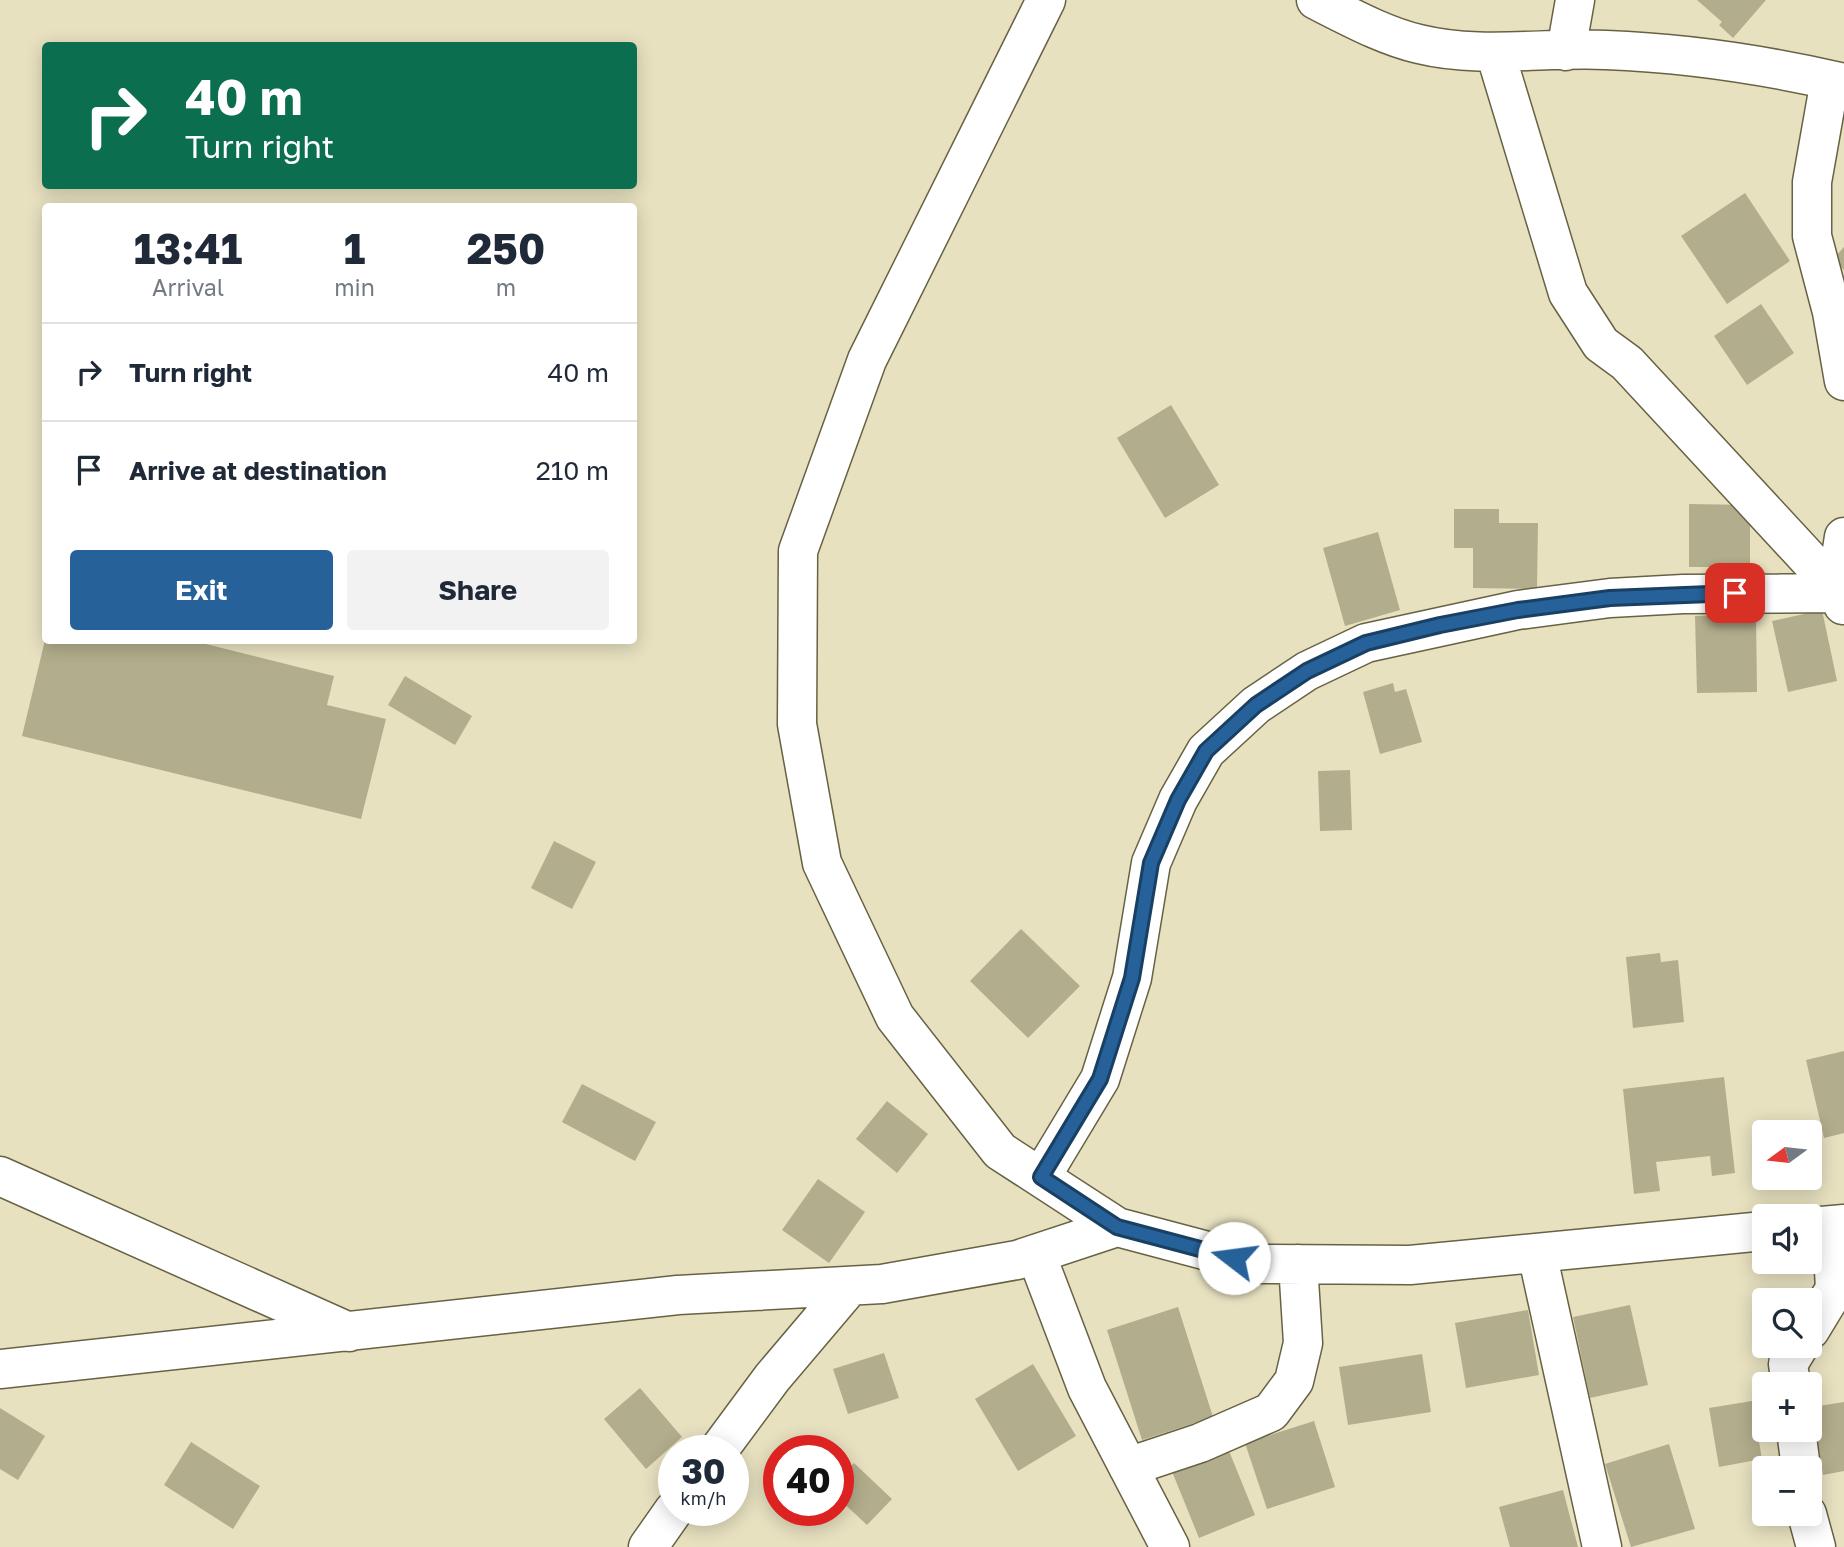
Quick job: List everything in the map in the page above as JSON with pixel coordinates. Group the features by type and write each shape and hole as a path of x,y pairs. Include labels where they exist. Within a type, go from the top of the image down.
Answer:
{"street":[{"path":"1046,0 867,360 798,551 797,724 822,863 895,1017 1000,1151 1117,1227 1257,1264 1410,1265 1752,1232"},
{"path":"1316,0 1346,16 1419,44 1496,52 1604,50 1724,60 1837,82 1812,182 1812,236 1832,312 1844,381"},
{"path":"1566,51 1576,0"},
{"path":"1496,52 1568,293 1601,344 1627,363 1842,602"},
{"path":"1842,602 1837,582 1844,537"},
{"path":"1041,1177 1100,1079 1132,978 1151,863 1178,800 1206,751 1256,705 1307,671 1366,643 1505,612 1610,598 1683,594 1842,602"},
{"path":"0,1176 349,1332"},
{"path":"1822,1226 1844,1224"},
{"path":"0,1369 678,1295 895,1282 1036,1254 1117,1227"},
{"path":"1822,1311 1835,1290 1833,1252 1844,1246"},
{"path":"1537,1253 1602,1547"},
{"path":"1036,1254 1087,1388 1170,1547"},
{"path":"1128,1467 1200,1443 1271,1412 1294,1381 1303,1343 1298,1264"},
{"path":"730,1435 772,1378 850,1286"},
{"path":"648,1547 663,1526"},
{"path":"1810,1526 1816,1547"}],"building":[{"path":"1697,0 1766,0 1733,38 1719,25 1722,22"},
{"path":"1745,193 1790,261 1727,304 1681,236"},
{"path":"1844,247 1844,270 1833,259"},
{"path":"1761,304 1794,353 1747,385 1714,336"},
{"path":"1171,405 1219,485 1165,518 1117,438"},
{"path":"1689,504 1750,505 1750,567 1689,567"},
{"path":"1454,509 1499,509 1499,523 1538,523 1537,589 1473,588 1473,548 1454,548"},
{"path":"1378,532 1400,610 1345,626 1323,548"},
{"path":"1822,610 1837,681 1788,692 1772,621"},
{"path":"1756,614 1757,692 1697,693 1695,616"},
{"path":"44,644 206,644 334,676 327,705 386,719 361,819 22,736"},
{"path":"405,676 472,716 455,745 388,705"},
{"path":"1393,683 1395,692 1406,689 1422,742 1380,754 1363,692"},
{"path":"1350,770 1352,830 1320,831 1318,771"},
{"path":"554,841 596,862 572,909 531,888"},
{"path":"1021,929 1080,986 1028,1038 970,981"},
{"path":"1660,953 1661,962 1678,960 1684,1022 1633,1028 1626,957"},
{"path":"1844,1051 1844,1133 1824,1138 1806,1060"},
{"path":"1724,1077 1735,1173 1712,1176 1710,1156 1656,1162 1660,1191 1634,1194 1623,1089"},
{"path":"582,1084 656,1122 635,1161 562,1122"},
{"path":"887,1101 928,1134 897,1173 856,1139"},
{"path":"818,1179 865,1212 829,1263 782,1230"},
{"path":"1630,1305 1648,1385 1590,1398 1573,1317"},
{"path":"1178,1307 1213,1417 1142,1440 1107,1330"},
{"path":"1528,1310 1539,1375 1466,1388 1455,1323"},
{"path":"884,1353 899,1398 848,1414 833,1369"},
{"path":"1422,1354 1431,1412 1348,1425 1339,1367"},
{"path":"1033,1364 1076,1436 1018,1471 975,1399"},
{"path":"640,1388 680,1435 658,1435 658,1458 646,1469 604,1419"},
{"path":"1752,1401 1752,1442 1759,1442 1761,1456 1752,1456 1752,1461 1719,1467 1709,1408"},
{"path":"1844,1402 1844,1471 1823,1475 1818,1442 1822,1442 1822,1405"},
{"path":"0,1408 45,1436 18,1480 0,1469"},
{"path":"1314,1421 1335,1487 1267,1509 1245,1443"},
{"path":"191,1442 260,1486 233,1529 164,1485"},
{"path":"1669,1444 1695,1529 1631,1547 1605,1464"},
{"path":"1227,1446 1255,1515 1199,1538 1171,1469"},
{"path":"854,1463 892,1499 867,1525 854,1513"},
{"path":"1563,1490 1578,1547 1510,1547 1499,1507"}],"route":[{"path":"1234,1258 1117,1227 1041,1177 1072,1130 1100,1079 1132,978 1138,927 1151,863 1178,800 1206,751 1256,705 1307,671 1366,643 1518,610 1610,598 1735,593"}]}
